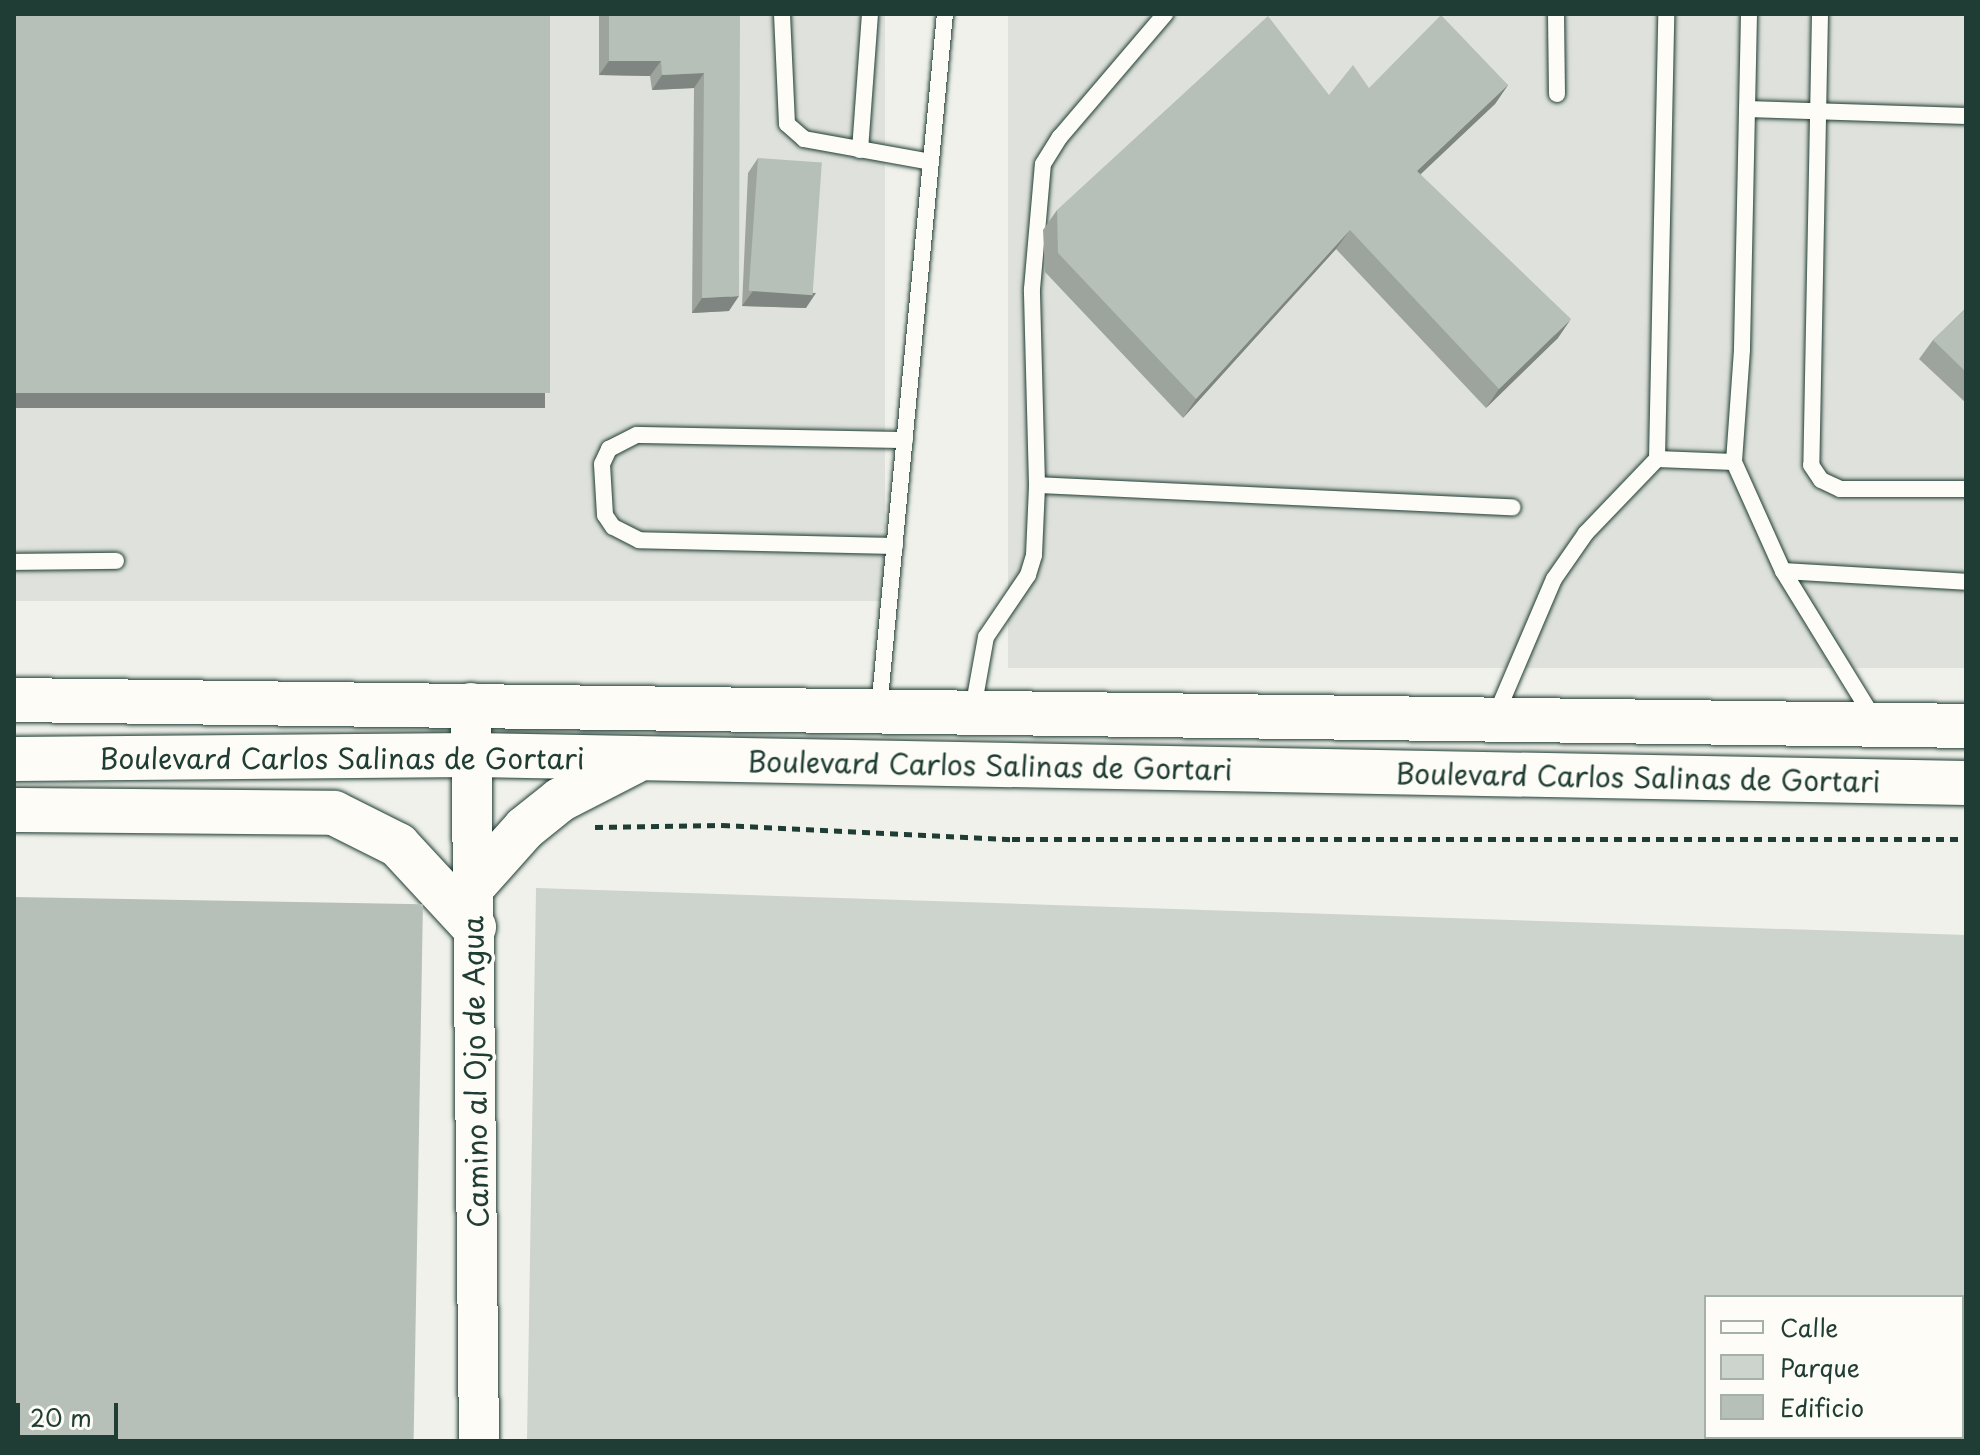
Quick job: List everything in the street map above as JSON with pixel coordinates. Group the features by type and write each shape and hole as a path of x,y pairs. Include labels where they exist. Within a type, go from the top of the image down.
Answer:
{"main road":[{"name":"Boulevard Carlos Salinas de Gortari","path":"14,700 471,703 879,714 1966,726"},
{"name":"Boulevard Carlos Salinas de Gortari","path":"14,759 471,755 1966,783"},
{"path":"14,810 334,813 398,845 474,906 525,828 560,800 641,759"}],"street":[{"name":"Camino al Ojo de Agua","path":"471,703 479,1441"}],"lane":[{"path":"782,14 787,124 804,139 931,162"},
{"path":"860,150 870,14"},
{"path":"879,714 945,14"},
{"path":"972,715 986,637 1028,575 1037,485 1032,289 1043,164 1060,137 1165,14"},
{"path":"1556,14 1557,94"},
{"path":"1494,719 1554,579 1586,533 1657,459 1666,14"},
{"path":"1749,14 1734,462 1783,571 1877,724"},
{"path":"1820,14 1811,465 1821,480 1840,489 1966,489"},
{"path":"1747,109 1966,116"},
{"path":"895,546 639,540 613,527 605,515 602,464 609,449 637,435 905,440"},
{"path":"1657,459 1734,462"},
{"path":"1037,485 1512,507"},
{"path":"14,562 116,561"},
{"path":"1783,571 1966,582"}],"path":[{"path":"585,827 722,825 1012,839 1966,839"}],"shaded area":[{"path":"14,14 885,14 885,601 14,601"},
{"path":"1008,14 1966,14 1966,668 1008,668"}],"green space":[{"path":"536,888 1966,935 1966,1441 527,1441"}],"building":[{"path":"14,14 550,14 550,393 14,393"},
{"path":"609,14 740,14 739,296 702,298 704,73 662,75 661,61 609,61"},
{"path":"1441,15 1508,85 1417,171 1571,319 1499,389 1350,230 1196,399 1058,253 1057,210 1268,16 1329,95 1353,65 1369,88"},
{"path":"758,158 822,162 813,295 749,291"},
{"path":"1966,308 1966,372 1933,340"},
{"path":"14,897 423,904 414,1441 14,1441"}]}
